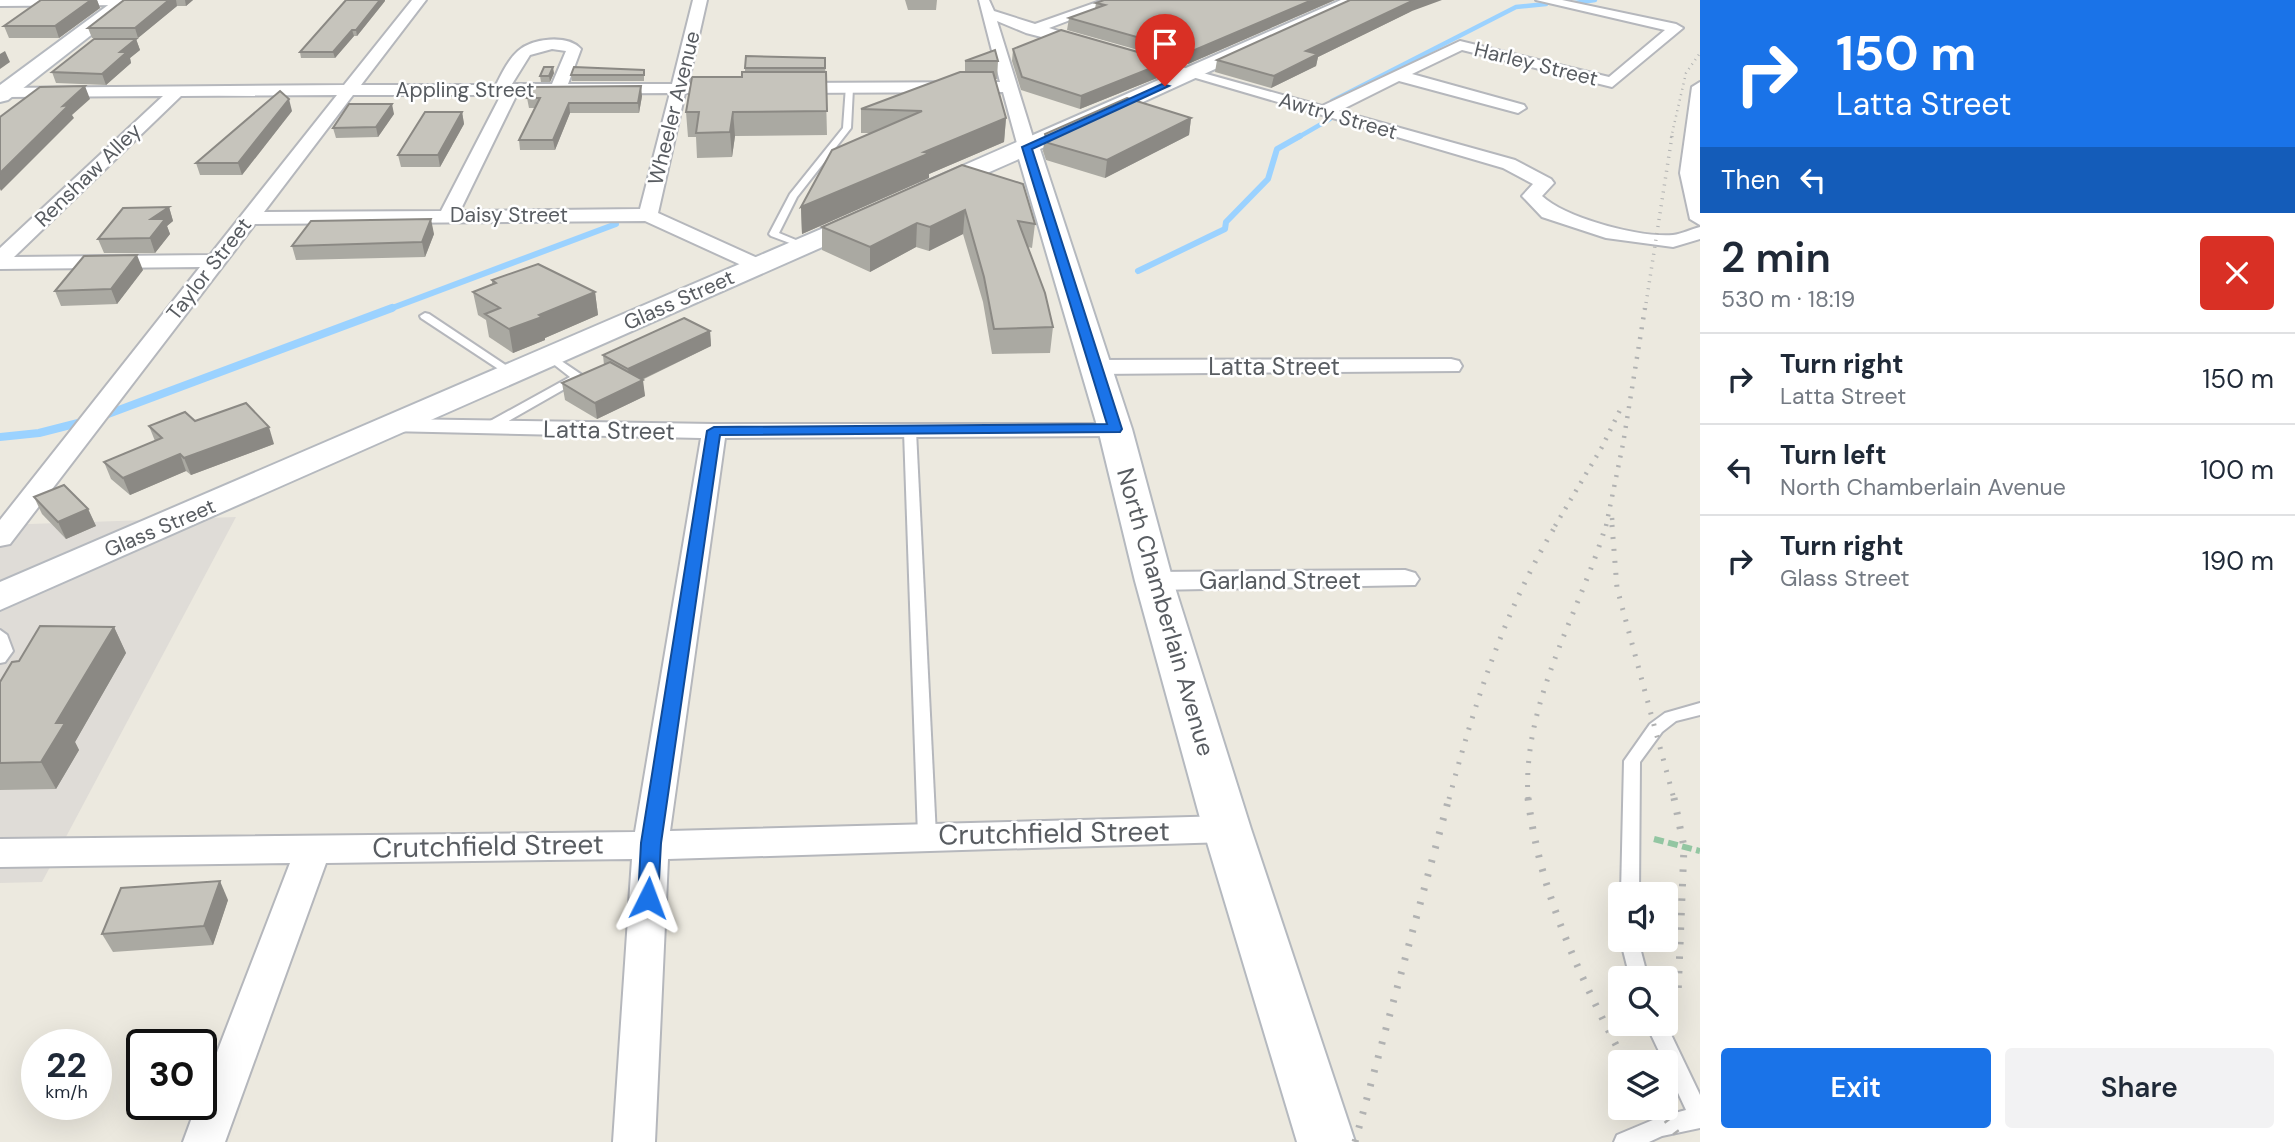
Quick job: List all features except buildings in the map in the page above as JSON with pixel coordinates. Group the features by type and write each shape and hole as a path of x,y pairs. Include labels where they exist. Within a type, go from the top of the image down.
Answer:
{"main road":[{"name":"Glass Street","path":"0,597 397,426 952,180 1028,175 1190,74 1357,0"},
{"path":"2,94 126,1"},
{"name":"North Chamberlain Avenue","path":"1028,175 1096,367 1115,429 1154,581 1227,829 1326,1142"}],"street":[{"name":"Taylor Street","path":"0,538 419,0"},
{"name":"Wheeler Avenue","path":"648,215 701,0"},
{"path":"995,40 1035,29 1086,5 1116,0"},
{"name":"Harley Street","path":"1396,75 1460,45 1612,82 1676,28 1543,0"},
{"path":"0,2 126,1"},
{"name":"Awtry Street","path":"986,7 1035,29 1509,164 1545,183 1531,196 1549,213 1606,232 1673,241 1700,233"},
{"name":"North Chamberlain Avenue","path":"986,7 1009,87 1028,175"},
{"path":"448,215 524,50 537,45 567,45 574,49 558,89"},
{"path":"1323,112 1396,75 1518,108"},
{"path":"1700,86 1689,173 1700,219"},
{"path":"773,88 1009,87"},
{"name":"Appling Street","path":"2,94 746,88"},
{"name":"Renshaw Alley","path":"0,261 177,91"},
{"path":"952,180 995,181"},
{"name":"Daisy Street","path":"249,218 648,215 757,265"},
{"path":"0,261 215,261"},
{"name":"Latta Street","path":"1096,367 1451,366"},
{"name":"Latta Street","path":"397,426 714,431 1115,429"},
{"path":"634,1142 651,843 714,431"},
{"name":"Garland Street","path":"1154,581 1405,579"},
{"name":"Crutchfield Street","path":"0,853 651,843 1227,829"},
{"path":"204,1142 313,849"}],"lane":[{"path":"803,245 774,234 793,196 847,128 849,88"},
{"path":"425,316 513,374"},
{"path":"487,428 578,377 551,357"},
{"path":"910,430 927,836"},
{"path":"0,635 5,651 0,658"},
{"path":"1630,882 1632,761 1656,728 1671,716 1700,709"},
{"path":"1625,1142 1648,1131 1699,1117 1662,1036"}],"path":[{"path":"1631,832 1700,851"}],"shaded area":[{"path":"236,517 42,882 0,883 0,525"}],"waterway":[{"path":"1568,4 1595,0"},
{"path":"1330,107 1332,101 1516,7 1546,4"},
{"path":"1297,138 1330,119"},
{"path":"1138,271 1225,229 1226,222 1268,179 1277,149 1300,136"},
{"path":"387,310 616,224"},
{"path":"100,417 392,308"},
{"path":"0,437 39,433 86,421"}],"railway":[{"path":"1671,138 1686,73 1700,53"},
{"path":"1645,310 1672,136"},
{"path":"1606,526 1623,444 1645,308"},
{"path":"1555,526 1602,447 1622,406"},
{"path":"1612,518 1613,526"},
{"path":"1449,799 1469,727 1506,624 1556,525"},
{"path":"1528,798 1529,763 1543,693 1606,525"},
{"path":"1612,525 1617,588 1674,799"},
{"path":"1355,1142 1449,798"},
{"path":"1528,798 1542,868 1552,901 1578,966 1619,1050"},
{"path":"1674,798 1684,847 1678,995"},
{"path":"1667,1120 1683,1142"}],"route":[{"path":"648,898 651,843 714,431 1115,429 1027,147 1165,86"}]}
